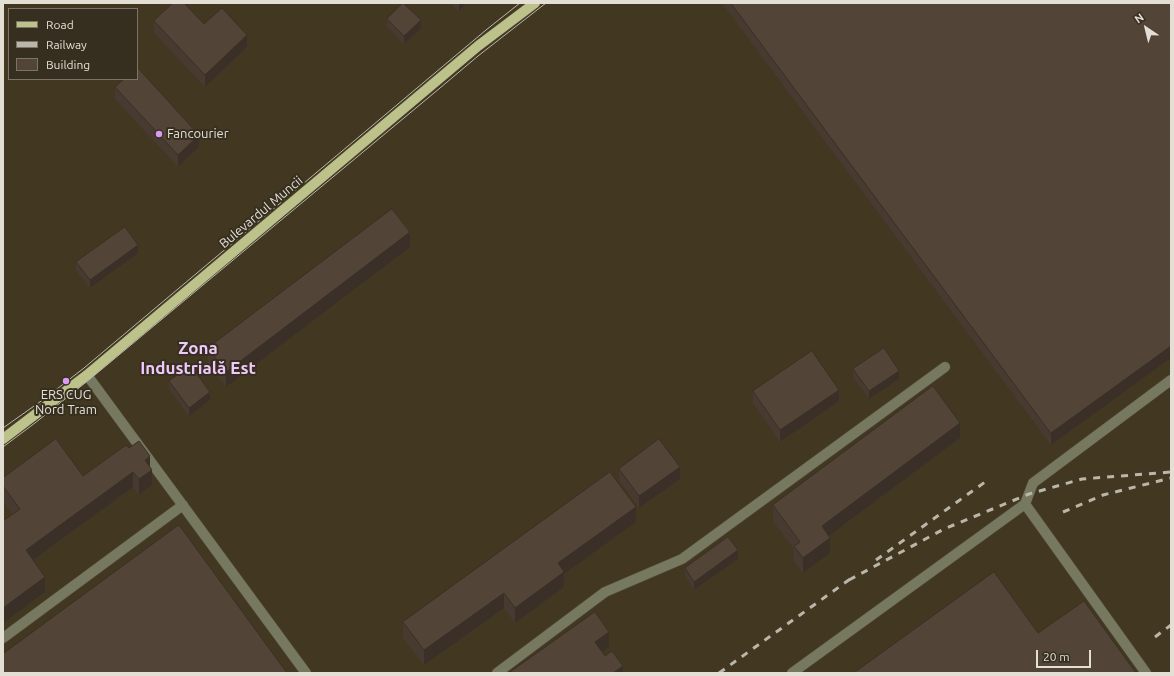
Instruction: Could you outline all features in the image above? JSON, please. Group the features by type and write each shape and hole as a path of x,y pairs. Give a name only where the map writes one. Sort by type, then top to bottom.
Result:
{"main road":[{"name":"Bulevardul Muncii","path":"3,439 87,375 478,46 535,3"}],"lane":[{"path":"497,673 605,592 682,559 945,367"},
{"path":"87,375 306,673"},
{"path":"792,673 1025,504 1034,483 1171,380"},
{"path":"1025,504 1146,673"},
{"path":"3,638 183,505"}],"shaded area":[{"path":"3,3 1171,3 1171,673 3,673"}],"building":[{"path":"173,3 184,3 204,24 222,8 247,35 205,75 154,21"},
{"path":"403,3 421,20 404,36 387,19"},
{"path":"731,3 1171,3 1171,346 1051,433"},
{"path":"138,68 199,135 178,155 115,87 123,80 138,80"},
{"path":"392,209 410,232 226,372 208,348"},
{"path":"125,227 138,245 90,280 76,262"},
{"path":"884,348 899,371 869,391 853,369"},
{"path":"812,351 839,390 780,430 753,391"},
{"path":"191,366 210,392 189,408 169,381"},
{"path":"933,386 960,423 822,526 830,538 803,558 794,546 800,542 773,505"},
{"path":"56,439 83,476 126,445 129,448 139,441 150,456 145,460 152,470 139,479 133,472 26,550 45,577 3,608 3,521 20,509 3,486 3,478"},
{"path":"659,439 680,467 639,496 619,469"},
{"path":"610,472 636,507 558,563 564,572 515,608 504,593 424,650 403,622"},
{"path":"179,525 287,673 3,673 3,654"},
{"path":"728,537 738,550 694,582 685,568"},
{"path":"994,572 1038,633 1084,601 1136,673 854,673"},
{"path":"595,612 609,632 595,642 605,656 612,651 623,666 613,673 509,673"}],"tram line":[{"path":"3,428 84,368 520,3"},
{"path":"3,447 90,379 478,56 546,3"}],"railway":[{"path":"849,580 944,529 1029,494 1082,479 1171,472"},
{"path":"1063,512 1103,495 1171,478"},
{"path":"876,560 985,482"},
{"path":"719,673 853,577"},
{"path":"1155,637 1171,625"}],"place":[{"name":"Fancourier","path":"159,134"},
{"name":"ERS CUG Nord Tram","path":"66,381"}],"district":[{"name":"Zona Industrială Est","path":"198,358"}]}
